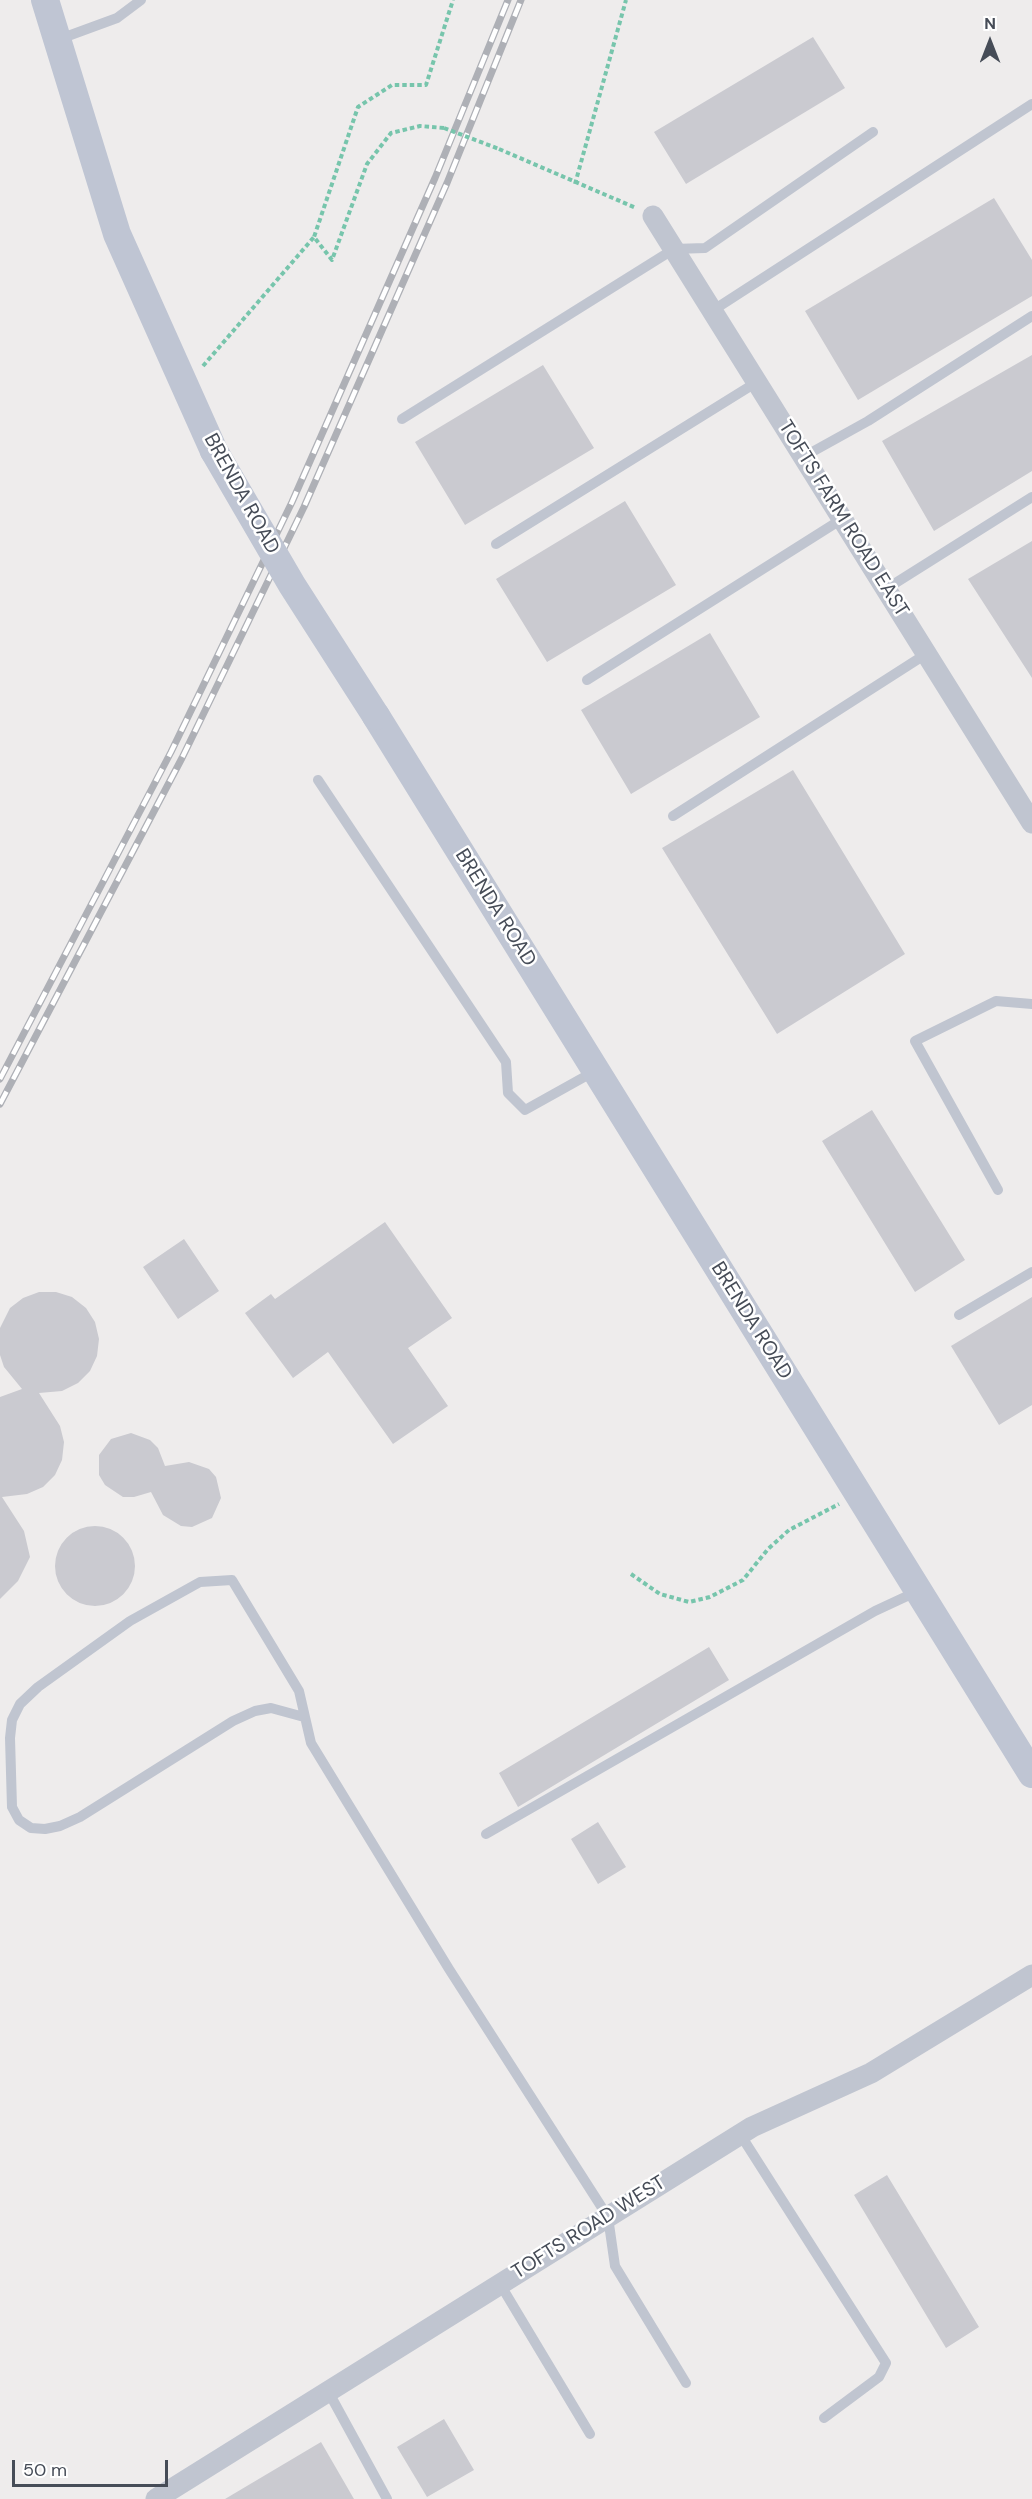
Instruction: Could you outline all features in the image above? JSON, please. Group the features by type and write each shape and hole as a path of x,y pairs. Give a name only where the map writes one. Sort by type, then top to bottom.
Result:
{"main road":[{"name":"BRENDA ROAD","path":"45,0 117,234 214,451 292,585 376,716 1032,1774"}],"street":[{"name":"TOFTS FARM ROAD EAST","path":"653,216 1032,823"},
{"name":"TOFTS ROAD WEST","path":"156,2499 740,2134 871,2073 1032,1975"}],"lane":[{"path":"57,40 117,18 141,0"},
{"path":"712,311 1032,104"},
{"path":"402,418 674,249 705,248 873,132"},
{"path":"803,457 868,421 1032,316"},
{"path":"496,544 757,382"},
{"path":"886,589 1032,497"},
{"path":"587,680 842,519"},
{"path":"673,816 926,654"},
{"path":"318,780 506,1062 508,1093 525,1110 596,1071"},
{"path":"998,1190 915,1041 996,1001 1032,1004"},
{"path":"959,1316 1032,1272"},
{"path":"304,1717 271,1708 255,1710 233,1721 80,1817 60,1826 45,1829 31,1828 19,1820 12,1807 10,1738 12,1720 20,1704 38,1687 130,1621 200,1582 232,1580 299,1691 311,1743 449,1969 608,2217 615,2266 686,2383"},
{"path":"486,1834 875,1611 918,1591"},
{"path":"740,2134 886,2363 879,2377 824,2418"},
{"path":"500,2284 590,2434"},
{"path":"328,2391 387,2499"}],"path":[{"path":"184,387 314,237 358,107 392,85 426,85 453,0"},
{"path":"574,184 626,0"},
{"path":"314,237 332,260 367,164 391,133 420,126 444,128 499,149 574,184 653,216"},
{"path":"632,1574 660,1594 689,1602 710,1597 743,1580 768,1550 789,1530 858,1494"}],"building":[{"path":"813,37 845,88 686,184 654,132"},
{"path":"994,198 1032,260 1032,296 858,400 805,311"},
{"path":"1032,355 1032,471 934,531 882,441"},
{"path":"543,365 594,448 465,525 415,442"},
{"path":"625,501 676,585 547,662 496,579"},
{"path":"1032,541 1032,678 968,579"},
{"path":"710,633 760,717 631,794 581,710"},
{"path":"793,770 905,954 777,1034 662,848"},
{"path":"872,1110 965,1260 915,1292 822,1141"},
{"path":"385,1222 452,1318 408,1348 448,1406 393,1444 328,1352 293,1378 245,1313 271,1294 275,1299"},
{"path":"184,1239 219,1291 178,1319 143,1267"},
{"path":"39,1292 56,1292 72,1297 86,1308 95,1322 99,1339 97,1356 90,1371 78,1383 62,1391 39,1393 60,1426 64,1442 62,1460 55,1475 43,1487 27,1494 2,1497 24,1531 30,1557 18,1581 0,1599 0,1397 22,1389 4,1367 0,1355 0,1328 10,1308 23,1298"},
{"path":"1032,1297 1032,1405 999,1425 951,1346"},
{"path":"131,1433 150,1440 158,1448 165,1466 189,1462 209,1469 216,1477 221,1498 212,1518 192,1527 181,1526 163,1515 151,1492 134,1497 123,1497 105,1485 99,1475 99,1455 111,1439"},
{"path":"95,1526 110,1529 123,1538 132,1551 135,1566 132,1581 123,1594 110,1603 95,1606 80,1603 67,1594 58,1581 55,1566 58,1551 67,1538 80,1529"},
{"path":"709,1647 729,1680 518,1807 499,1773"},
{"path":"598,1822 626,1867 598,1884 571,1839"},
{"path":"887,2175 979,2327 946,2348 854,2195"},
{"path":"444,2419 474,2470 427,2497 397,2447"},
{"path":"321,2442 354,2499 225,2499"}],"railway":[{"path":"0,1079 171,752 292,502 435,178 508,0"},
{"path":"0,1104 182,758 304,507 447,183 521,0"}]}
